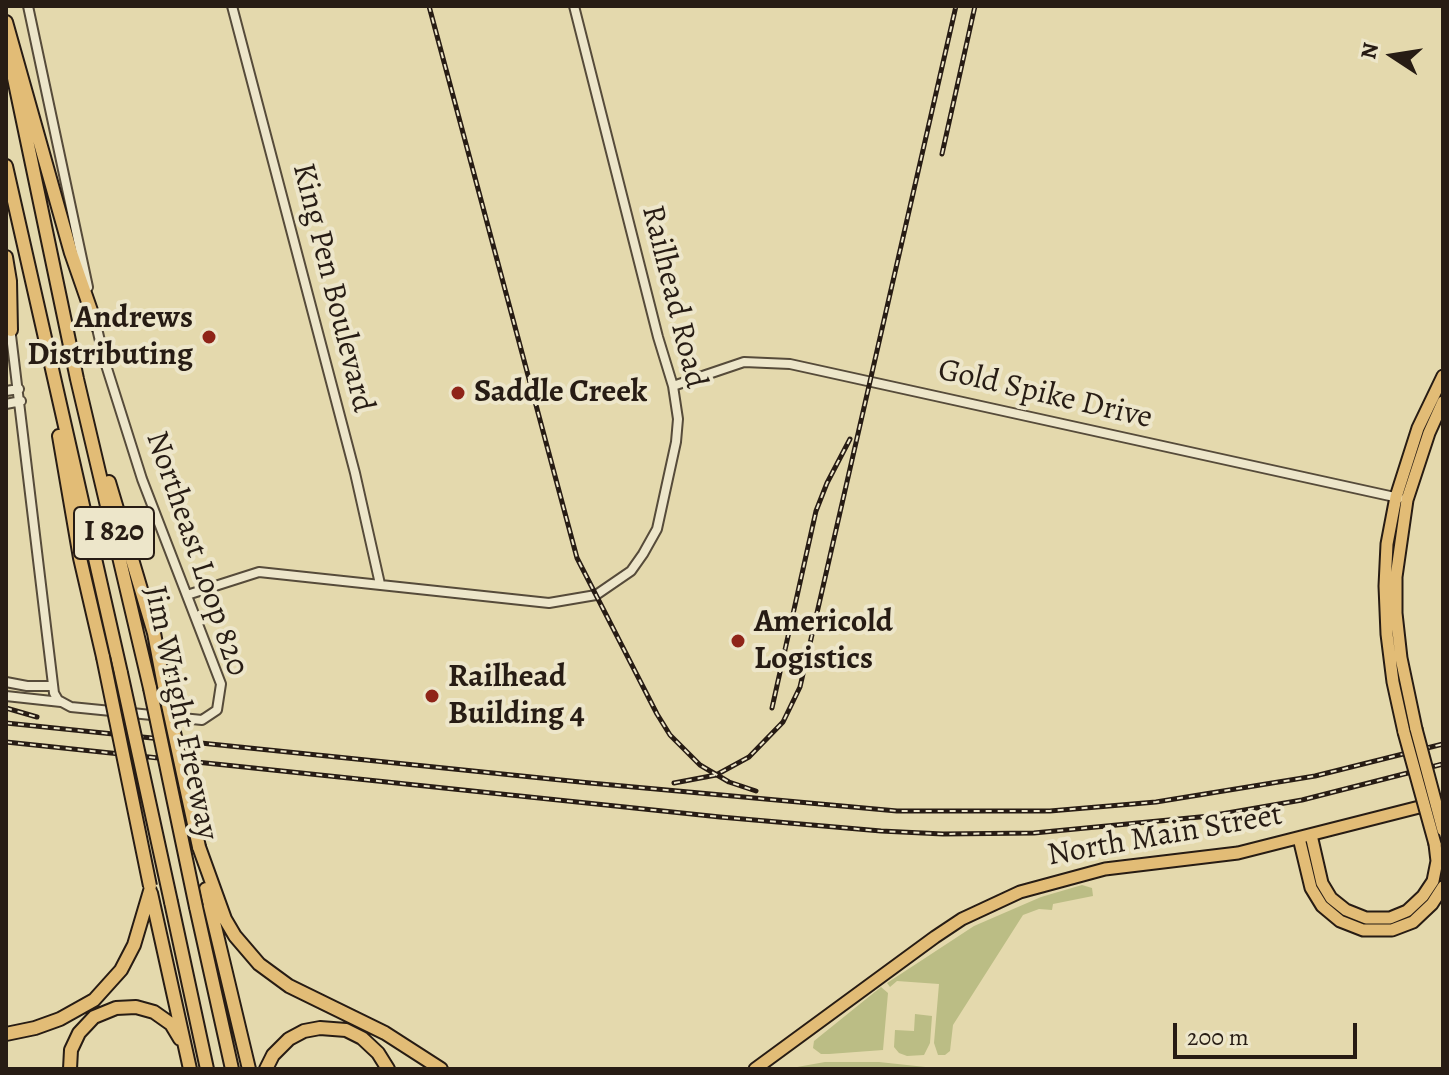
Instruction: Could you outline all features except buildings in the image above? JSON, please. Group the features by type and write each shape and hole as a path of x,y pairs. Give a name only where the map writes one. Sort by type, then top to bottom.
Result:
{"highway":[{"path":"6,22 71,253 96,325"},
{"name":"Jim Wright Freeway","path":"6,40 77,379 150,688 232,1069"},
{"name":"Jim Wright Freeway","path":"6,166 207,1069"},
{"path":"6,257 11,330"},
{"path":"77,379 154,633 199,847 219,919 249,1069"},
{"path":"57,397 57,425 66,488 189,1065"},
{"path":"6,1034 60,1019 94,1000 121,970 134,945 150,888"},
{"path":"219,919 271,975 385,1033 441,1069"},
{"path":"70,1069 74,1043 86,1024 104,1012 126,1007 154,1012 171,1024 189,1065"},
{"path":"266,1069 273,1055 289,1039 304,1031 320,1028 346,1030 362,1038 378,1053 388,1069"}],"main road":[{"path":"1443,376 1418,428 1387,544 1386,611 1393,682 1443,830"},
{"path":"1401,499 1443,402"},
{"path":"1305,837 1322,883 1331,898 1346,910 1366,918 1390,918 1407,911 1423,896 1433,881 1437,861 1410,730"},
{"name":"North Main Street","path":"755,1069 935,937 962,919 1020,892 1105,869 1238,853 1443,801"},
{"path":"1305,837 1311,888 1322,906 1340,921 1363,930 1392,930 1413,922 1432,904 1443,887"}],"street":[{"name":"Northeast Loop 820","path":"28,6 105,362 142,479 221,684 220,703 208,718 193,721 96,711 71,707 62,702"},
{"name":"King Pen Boulevard","path":"232,6 358,485 380,584"},
{"name":"Railhead Road","path":"187,595 259,572 549,603 596,595 631,571 657,529 678,419 673,386 574,6"},
{"path":"6,307 21,401 53,686 62,702"},
{"name":"Gold Spike Drive","path":"673,386 744,362 790,364 1401,499"},
{"path":"6,391 19,389"},
{"path":"6,404 21,401"},
{"path":"6,682 53,686"},
{"path":"6,696 62,702"}],"green space":[{"path":"1082,885 1092,888 1093,896 1053,904 1052,910 1039,909 1023,915 953,1025 950,1051 938,1055 934,1043 939,984 897,981 890,987 887,983 974,926 1041,897"},
{"path":"881,987 888,993 883,1050 821,1054 813,1048 814,1041"},
{"path":"915,1014 932,1016 930,1043 924,1055 907,1056 894,1047 895,1030 914,1031"},
{"path":"825,1062 879,1062 944,1069 786,1069"}],"railway":[{"path":"429,6 577,558 670,735 700,765 729,782 756,791"},
{"path":"674,783 716,775 749,757 783,722 800,687 956,6"},
{"path":"942,154 975,6"},
{"path":"772,708 816,511 850,439"},
{"path":"6,708 37,717"},
{"path":"6,723 897,811 1050,811 1156,802 1315,776 1443,744"},
{"path":"6,742 720,817 943,834 1034,833 1210,816 1302,800 1443,764"}],"place":[{"name":"Andrews Distributing","path":"209,337"},
{"name":"Saddle Creek","path":"458,393"},
{"name":"Americold Logistics","path":"738,641"},
{"name":"Railhead Building 4","path":"432,696"}]}
